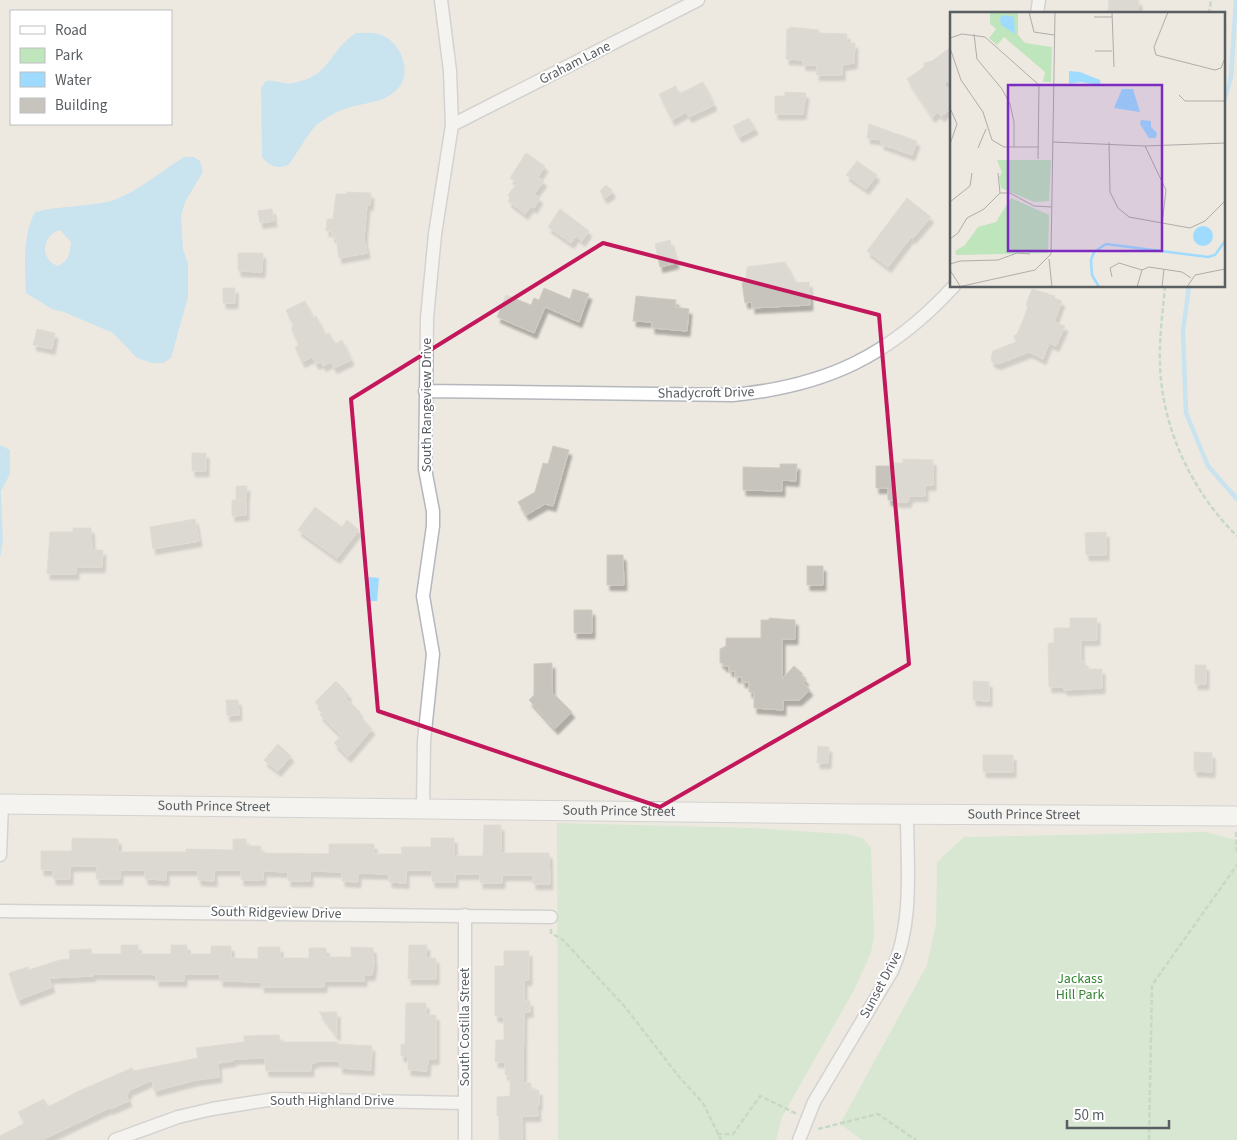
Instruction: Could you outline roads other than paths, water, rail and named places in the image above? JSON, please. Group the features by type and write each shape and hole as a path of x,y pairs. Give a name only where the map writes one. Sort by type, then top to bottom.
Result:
{"street":[{"name":"South Rangeview Drive","path":"424,808 424,741 433,654 422,596 433,526 433,511 426,469 427,318 431,260 452,125 450,71 441,0"},
{"name":"Graham Lane","path":"452,125 698,0"},
{"name":"Shadycroft Drive","path":"426,390 733,395 770,391 800,385 830,375 864,360 912,328 952,288"},
{"name":"South Prince Street","path":"1,804 907,814 1236,824"},
{"path":"0,855 1,804"},
{"name":"Sunset Drive","path":"799,1140 806,1119 892,971 901,951 907,902 907,814"},
{"name":"South Ridgeview Drive","path":"0,910 551,917"},
{"name":"South Costilla Street","path":"465,915 465,1140"},
{"name":"South Highland Drive","path":"115,1140 178,1117 212,1109 274,1099 464,1103"}],"water":[{"path":"356,33 379,34 386,37 398,48 405,71 400,86 395,92 381,99 349,107 327,117 305,139 288,165 277,167 267,162 262,157 261,88 266,81 293,83 306,80 315,75 323,69 340,47"},
{"path":"184,157 194,157 200,161 203,172 185,202 181,216 183,249 188,263 188,297 171,358 163,363 152,363 137,358 113,333 64,312 52,309 26,293 26,241 35,212 98,204 117,199 137,189","holes":["60,230 71,242 68,256 62,264 58,266 48,259 45,248 46,242 54,233"]},
{"path":"0,445 10,450 10,474 1,491 3,541 0,558"},
{"path":"367,577 379,578 377,601 366,601"}],"waterway":[{"path":"1224,101 1231,77 1236,0"},
{"path":"1189,288 1183,331 1186,413 1208,466 1237,499"}],"park label":[{"name":"Jackass Hill Park","path":"1080,988"}]}
